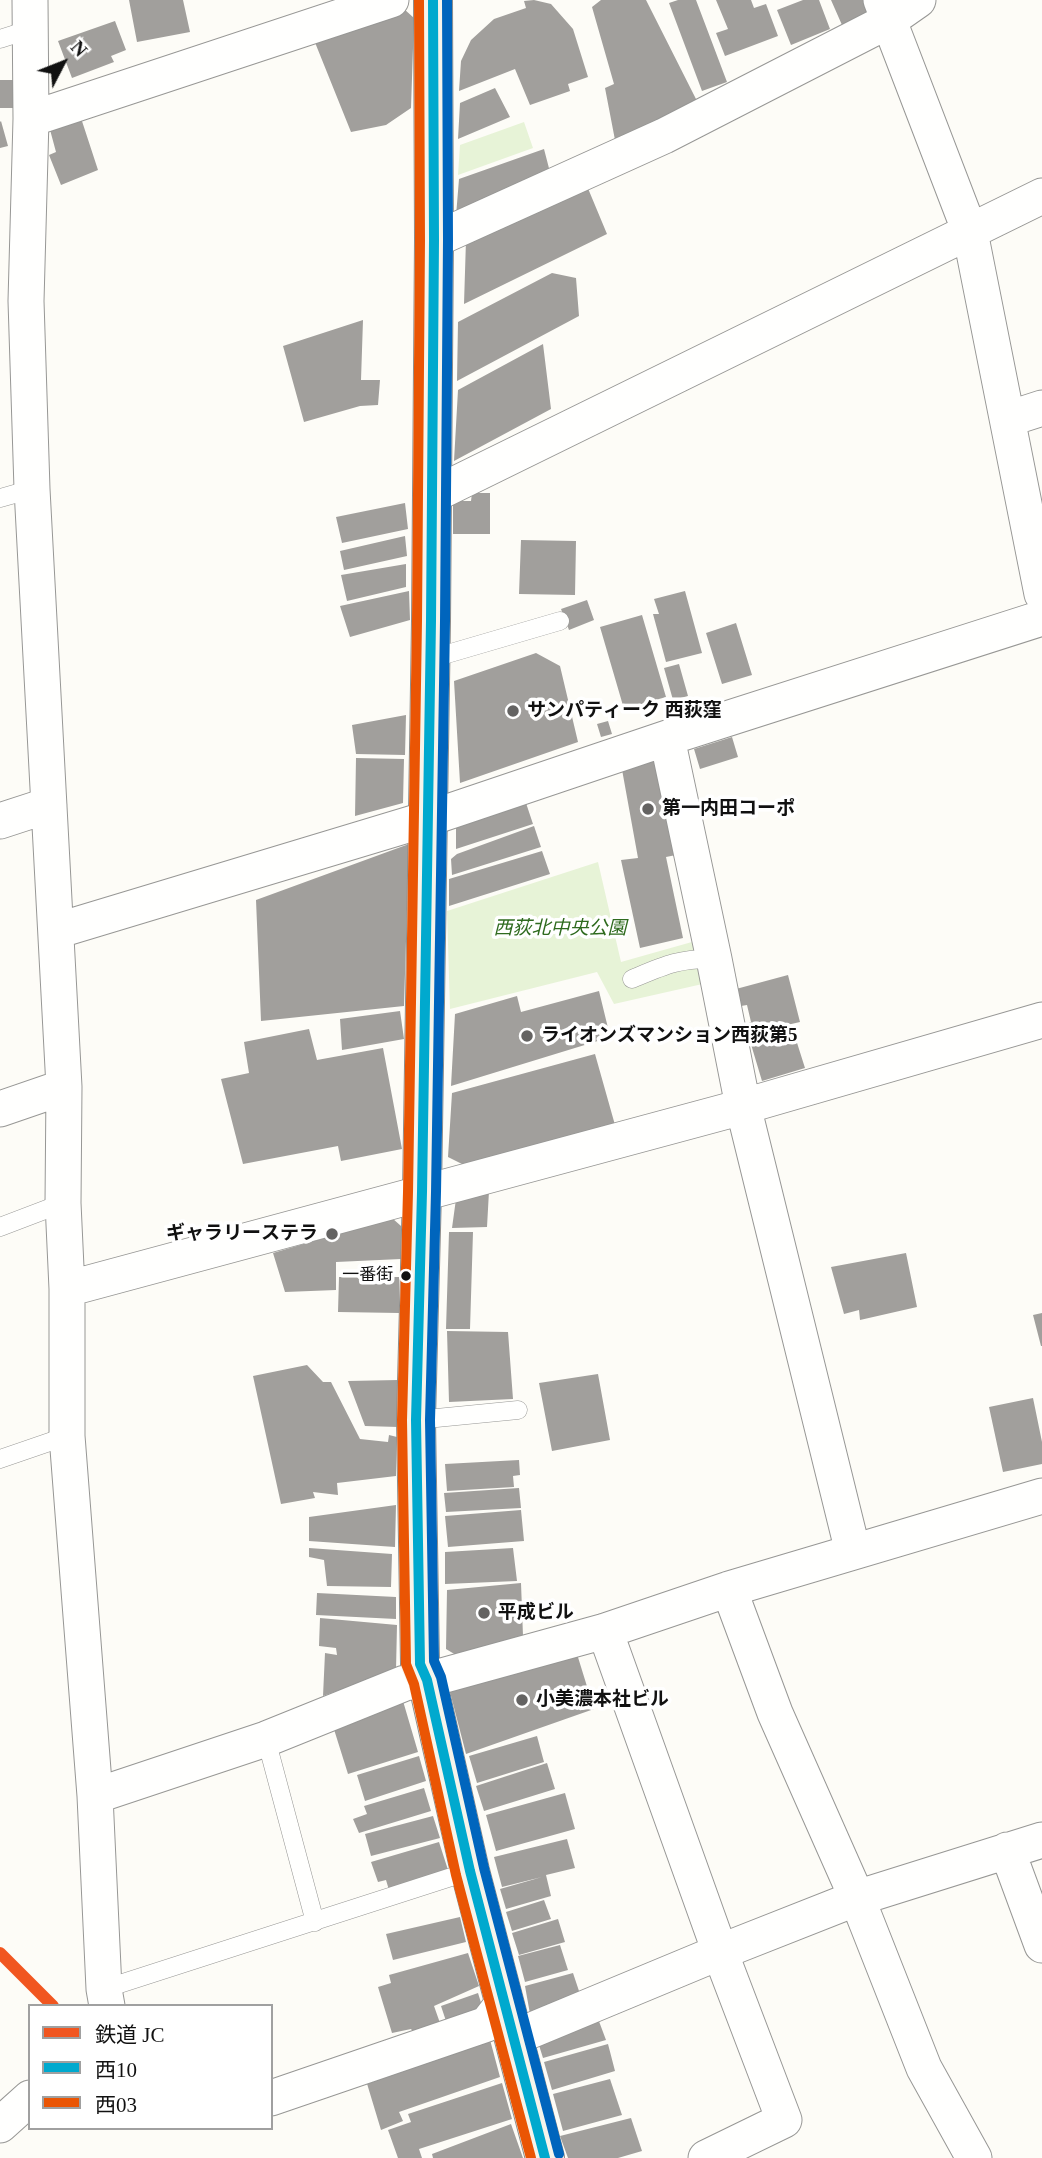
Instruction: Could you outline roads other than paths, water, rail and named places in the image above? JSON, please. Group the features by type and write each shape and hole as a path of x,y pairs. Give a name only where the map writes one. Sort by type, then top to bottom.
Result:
{"street":[{"path":"31,119 341,8 391,0"},
{"path":"433,0 432,496 416,1420 420,1664 427,1680 470,1871 545,2158"},
{"path":"434,240 664,136 884,11 918,0"},
{"path":"884,11 970,232 1042,594"},
{"path":"20,23 31,119 13,306 16,493 48,805 56,931 64,1087 67,1436 95,1796 105,1997"},
{"path":"432,496 1042,196"},
{"path":"1009,419 1042,408"},
{"path":"56,931 427,819 667,738 1042,618"},
{"path":"667,738 715,959 743,1107 853,1552"},
{"path":"0,821 48,805"},
{"path":"67,1289 743,1107 1042,1020"},
{"path":"0,1109 64,1087"},
{"path":"95,1796 266,1738 405,1683 427,1680 605,1631 729,1589 1042,1496"},
{"path":"729,1589 775,1713 857,1898 924,2068 974,2158"},
{"path":"605,1631 720,1952 784,2120 706,2158"},
{"path":"273,2097 487,2024 508,2020 720,1952 857,1898 1042,1840"},
{"path":"1007,1850 1042,1945"},
{"path":"0,2125 28,2100"}],"lane":[{"path":"430,659 560,621"},
{"path":"632,979 676,961 693,958 715,959"},
{"path":"0,1227 63,1203"},
{"path":"416,1420 518,1410"},
{"path":"0,1459 67,1436"},
{"path":"266,1738 315,1922"},
{"path":"105,1997 315,1922 470,1871"}],"rail line":[{"name":"JC","path":"0,1953 51,2004"}],"place":[{"name":"サンパティーク 西荻窪","path":"513,711"},
{"name":"第一内田コーポ","path":"648,809"},
{"name":"ライオンズマンション西荻第5","path":"527,1036"},
{"name":"ギャラリーステラ","path":"332,1234"},
{"name":"一番街","path":"406,1276"},
{"name":"平成ビル","path":"484,1613"},
{"name":"小美濃本社ビル","path":"522,1700"}],"park label":[{"name":"西荻北中央公園","path":"560,929"}]}
